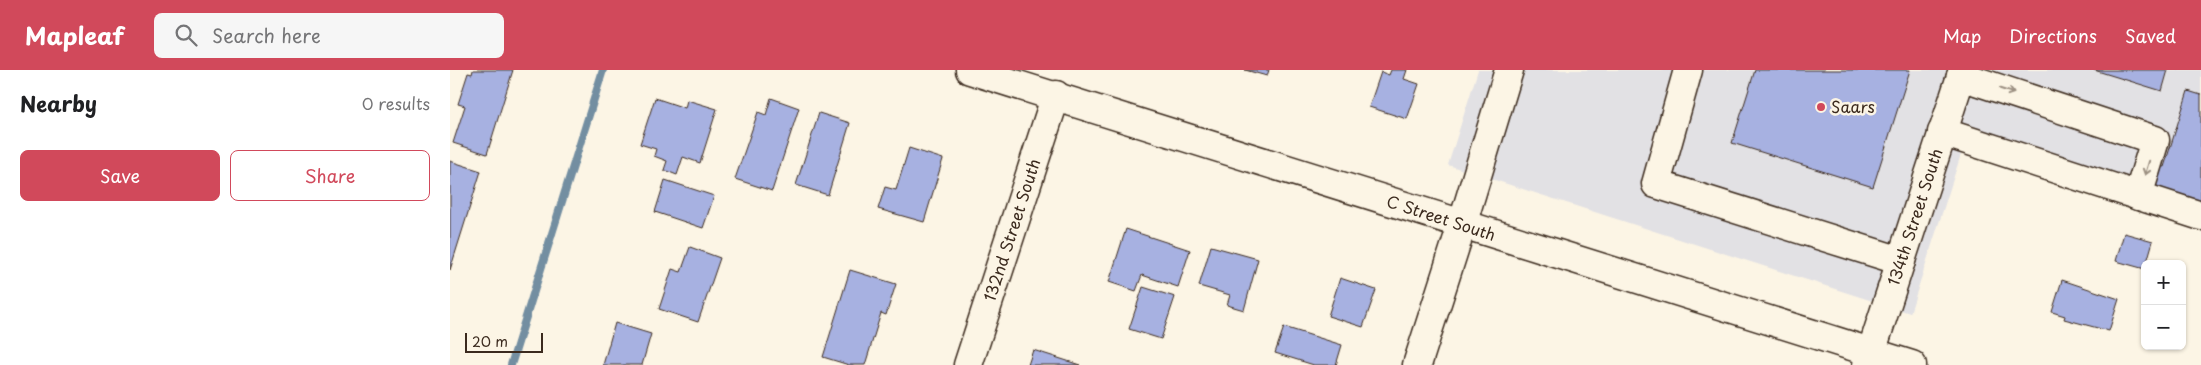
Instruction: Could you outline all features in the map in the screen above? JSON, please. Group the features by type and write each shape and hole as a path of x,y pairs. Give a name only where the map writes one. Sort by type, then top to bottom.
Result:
{"street":[{"name":"C Street South","path":"970,70 1056,95 1462,225 1869,359 1912,365"},
{"path":"1417,365 1509,70"},
{"path":"1688,70 1656,184 1900,261"},
{"path":"1962,73 2155,140 2138,196"},
{"name":"134th Street South","path":"1869,359 1962,73"},
{"name":"132nd Street South","path":"968,365 1056,95"},
{"path":"1942,132 2201,216"}],"shaded area":[{"path":"1478,70 2201,70 2201,220 1964,145 1910,313 1448,165"}],"building":[{"path":"473,70 513,70 487,154 453,143 465,106 458,104 468,73 472,74"},
{"path":"1245,70 1269,70 1267,76"},
{"path":"1391,70 1407,70 1404,79 1419,84 1407,119 1369,107 1381,72 1389,75"},
{"name":"Saars","path":"1755,70 1910,70 1873,187 1732,143"},
{"path":"2094,70 2168,70 2162,91"},
{"path":"2188,91 2201,95 2201,203 2149,187 2156,165 2164,167"},
{"path":"655,98 685,108 687,100 717,109 700,163 683,157 677,175 664,170 667,161 654,156 656,149 640,144"},
{"path":"771,98 799,108 772,191 735,179 758,112 766,115"},
{"path":"819,113 850,123 828,195 796,185"},
{"path":"909,148 943,159 924,222 878,209 885,187 896,190"},
{"path":"450,161 481,171 450,270"},
{"path":"665,180 714,196 703,228 655,212"},
{"path":"1126,229 1190,250 1178,287 1142,275 1136,291 1109,282"},
{"path":"2124,233 2153,241 2148,260 2141,260 2141,268 2116,261"},
{"path":"1211,246 1258,259 1244,310 1227,305 1230,295 1199,286"},
{"path":"690,247 720,258 698,322 659,309 672,269 681,272"},
{"path":"850,270 896,284 886,315 881,313 865,365 849,365 823,357"},
{"path":"1340,278 1376,290 1363,327 1328,316"},
{"path":"2062,280 2119,299 2109,331 2064,319 2065,316 2052,312"},
{"path":"1143,287 1175,297 1161,339 1129,329"},
{"path":"615,323 651,334 642,365 603,365"},
{"path":"1284,327 1342,345 1336,365 1314,365 1275,353"},
{"path":"1033,350 1080,365 1028,365"}],"waterway":[{"path":"511,365 603,70"}],"place":[{"name":"Saars","path":"1821,107"}]}
